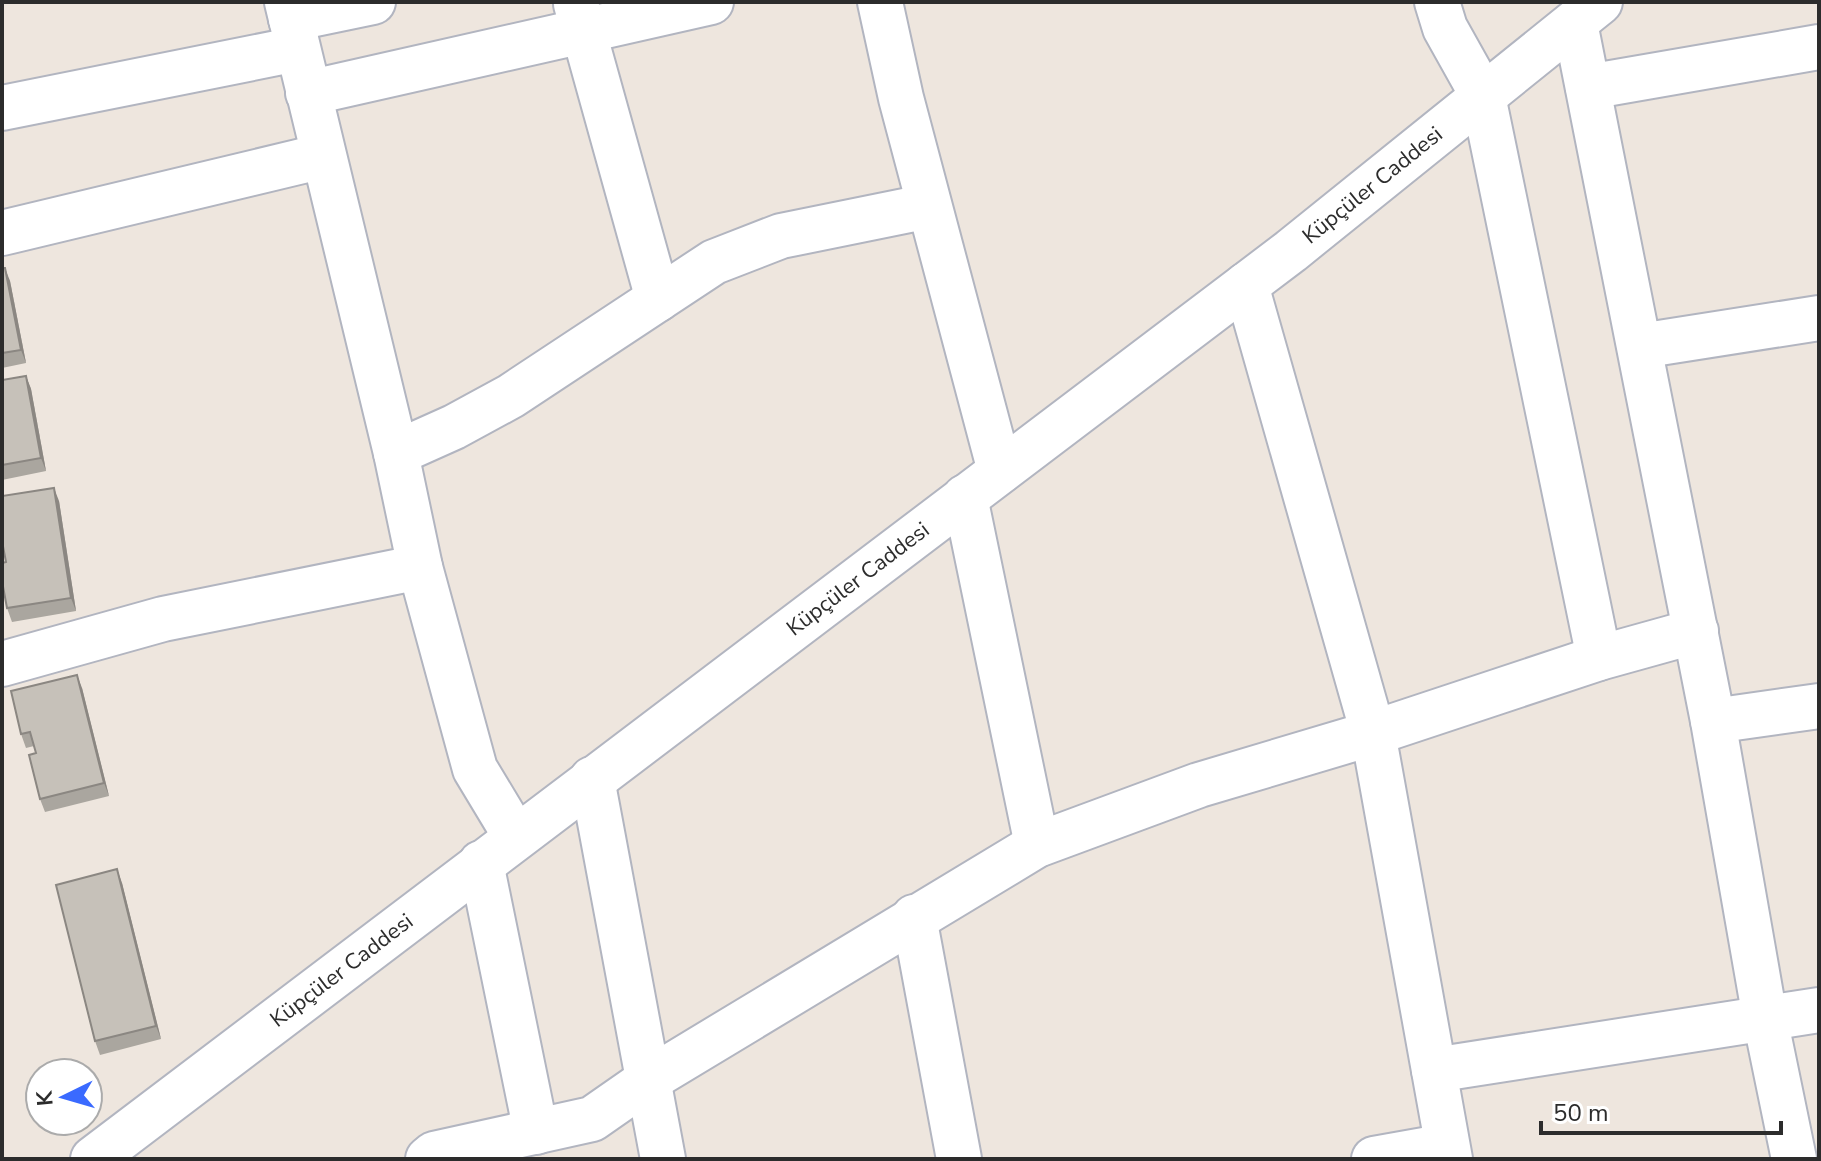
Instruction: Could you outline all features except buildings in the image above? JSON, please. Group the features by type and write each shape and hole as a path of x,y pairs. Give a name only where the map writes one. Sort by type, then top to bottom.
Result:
{"street":[{"path":"2,108 373,2"},
{"path":"308,93 580,16 711,2"},
{"path":"880,2 901,98 1000,471"},
{"path":"1437,2 1445,28 1483,96 1599,658"},
{"path":"1587,12 1588,87 1696,631 1765,1018 1794,1159"},
{"name":"Küpçüler Caddesi","path":"94,1156 1246,285 1587,12"},
{"path":"580,16 658,299"},
{"path":"292,23 396,453 420,567 475,769 516,837"},
{"path":"1588,87 1819,47"},
{"path":"2,233 323,156"},
{"path":"396,453 454,427 511,396 714,262 781,236 929,206"},
{"path":"1246,285 1373,733 1448,1152 1374,1159"},
{"path":"1640,346 1819,318"},
{"path":"965,497 1037,845"},
{"path":"2,664 163,619 420,567"},
{"path":"428,1159 434,1154 592,1119 648,1080 1037,845 1199,785 1373,733 1599,658 1696,631"},
{"path":"1713,721 1819,706"},
{"path":"592,779 663,1159"},
{"path":"481,863 536,1132"},
{"path":"914,917 959,1159"},
{"path":"1434,1070 1819,1010"}]}
